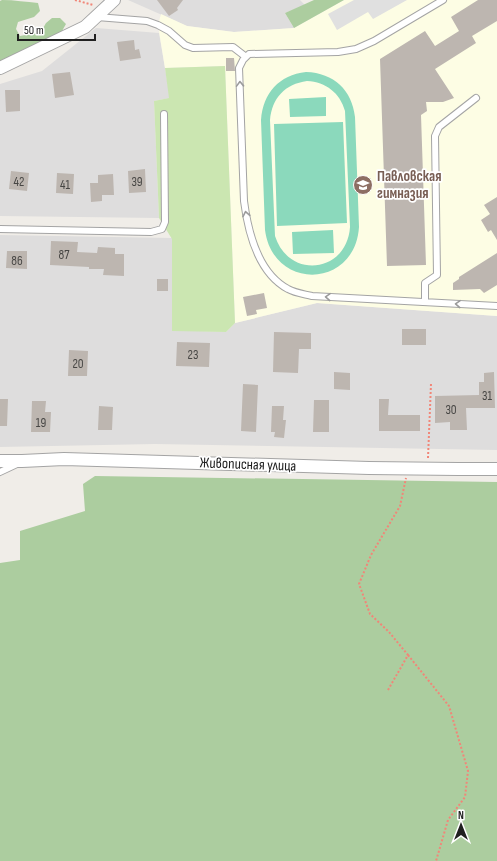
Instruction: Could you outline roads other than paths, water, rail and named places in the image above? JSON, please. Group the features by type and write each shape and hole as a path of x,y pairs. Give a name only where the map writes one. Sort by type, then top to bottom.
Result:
{"street":[{"path":"0,68 85,27 114,1"},
{"name":"Живописная улица","path":"0,461 22,462 64,459 428,469 497,469"}],"lane":[{"path":"444,0 374,41 356,49 338,52 249,54 243,60 239,68 244,201 246,217 254,244 268,272 288,290 312,296 497,306"},
{"path":"100,14 158,24 185,44 193,48 233,47 246,57"},
{"path":"425,302 425,283 437,274 435,136 439,127 476,98"},
{"path":"0,229 151,232 162,229 166,222 164,114"},
{"path":"0,472 22,462"}],"place":[{"name":"Павловская гимназия","path":"363,185"}]}
